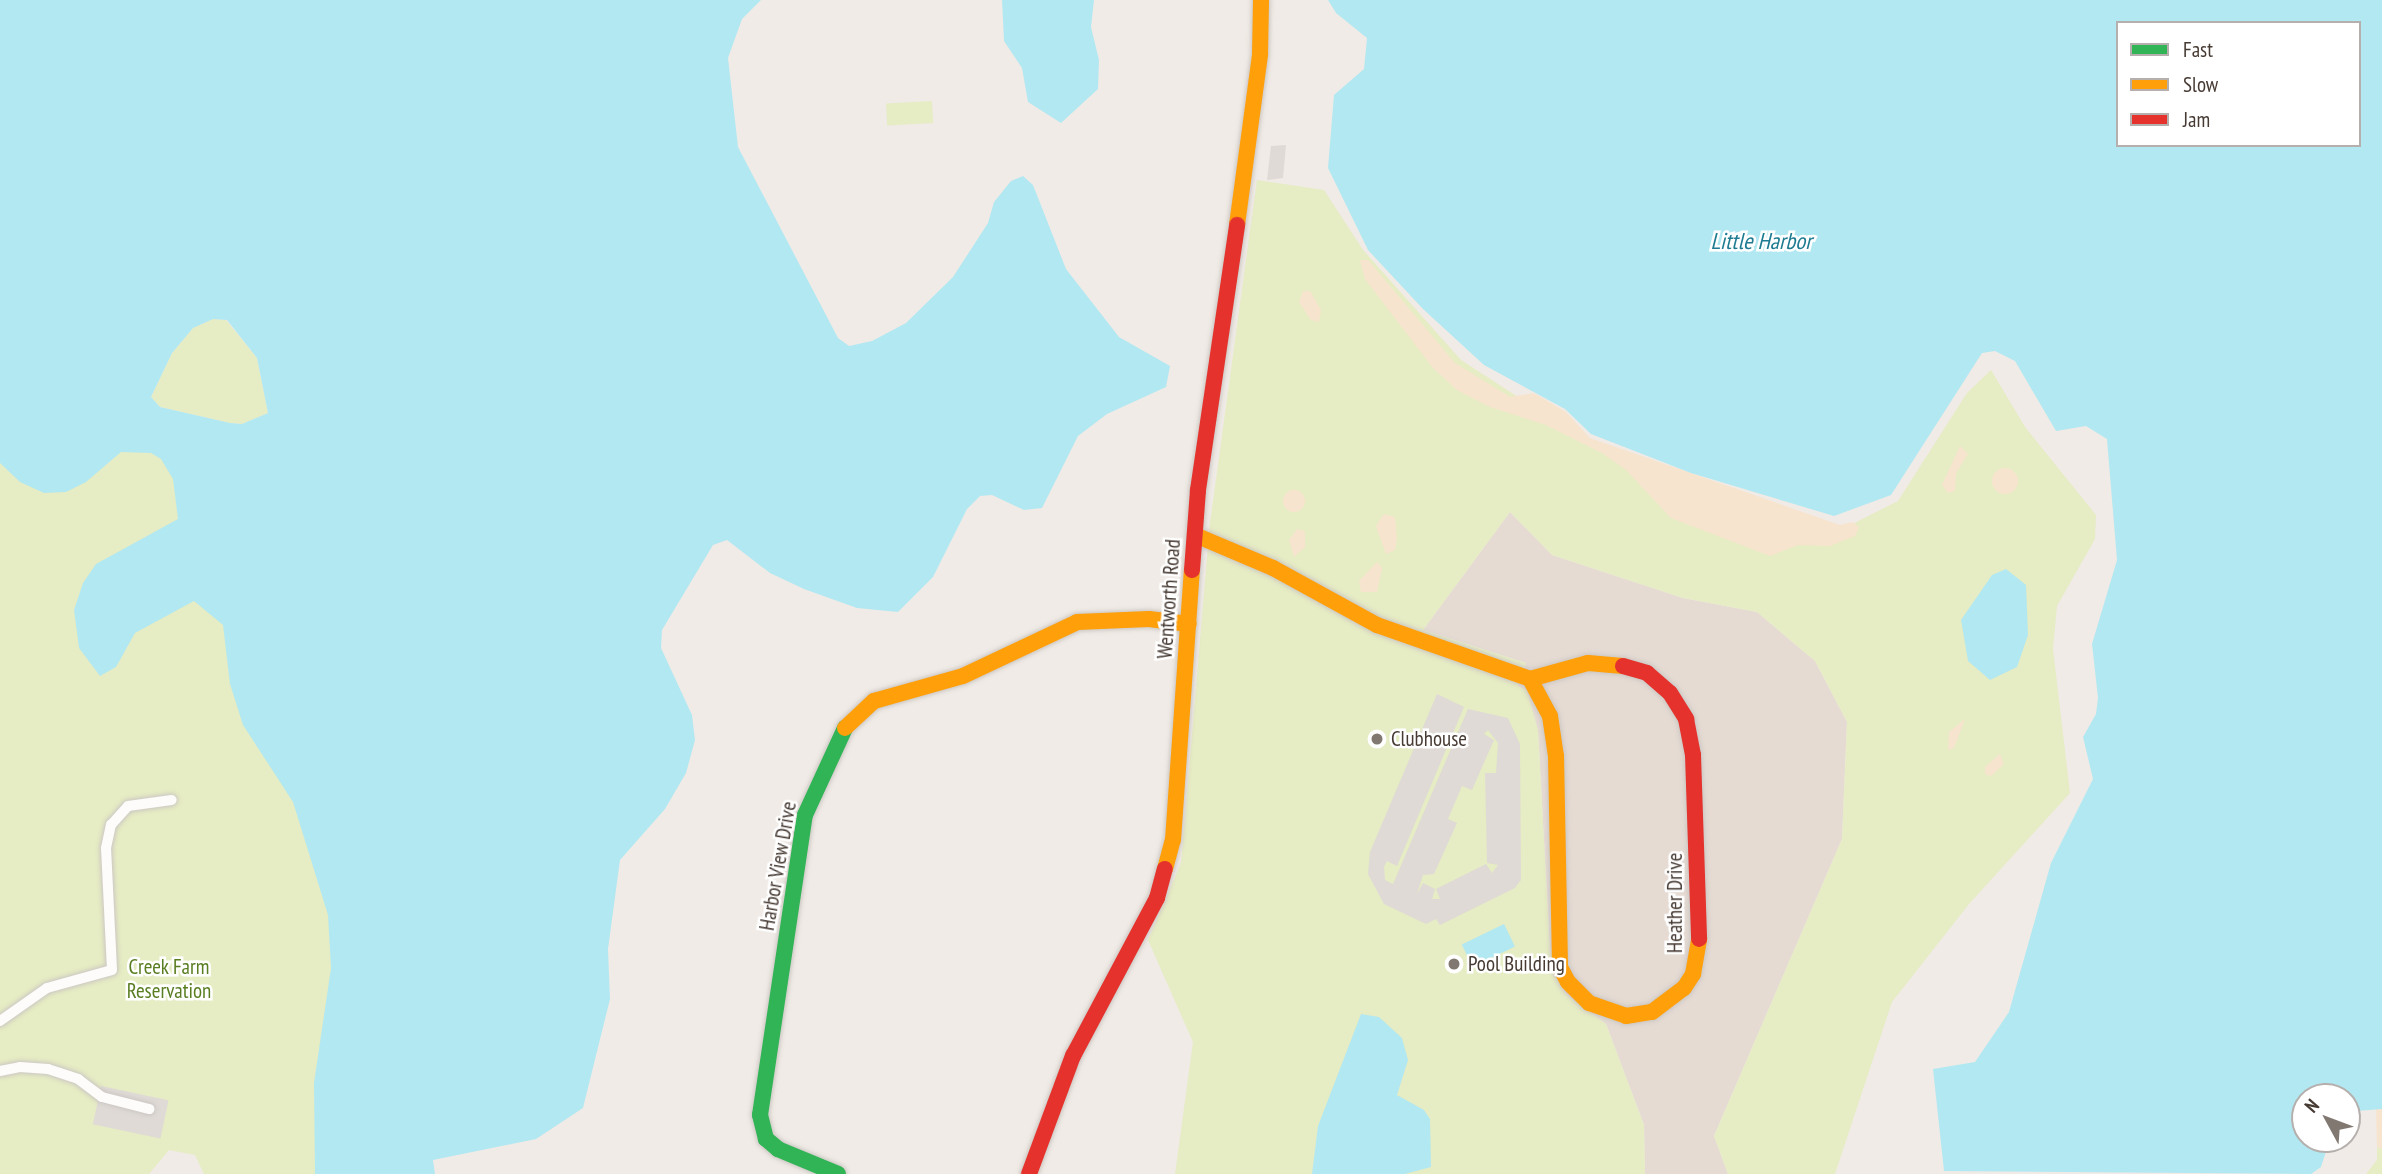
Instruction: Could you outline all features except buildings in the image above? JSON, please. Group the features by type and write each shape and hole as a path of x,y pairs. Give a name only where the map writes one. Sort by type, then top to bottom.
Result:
{"street":[{"name":"Wentworth Road","path":"1029,1174 1073,1056 1148,916 1167,869 1177,811 1195,535 1260,54 1261,0"},
{"path":"1195,535 1273,568 1377,625 1530,679"},
{"name":"Harbor View Drive","path":"838,1174 778,1149 765,1139 760,1115 805,815 839,733 874,701 963,676 1077,622 1118,618 1189,624"},
{"name":"Heather Drive","path":"1588,663 1633,667 1658,681 1686,719 1697,819 1697,959 1684,988 1652,1012 1626,1016 1589,1003 1568,982 1560,967 1556,756 1550,716 1530,679 1588,663"},
{"path":"0,1021 47,988 112,970 106,848 111,825 128,806 172,800"},
{"path":"0,1071 48,1069 78,1079 102,1097 149,1109"}],"shaded area":[{"path":"1286,145 1283,178 1267,180 1271,146"},
{"path":"1510,512 1552,555 1683,598 1757,612 1815,661 1847,722 1842,839 1714,1136 1728,1174 1645,1174 1644,1125 1606,1024 1565,994 1550,950 1538,730 1518,687 1526,663 1423,630"},
{"path":"1437,694 1464,707 1397,866 1387,861 1384,867 1385,880 1393,884 1468,709 1508,718 1520,744 1521,880 1515,888 1440,925 1436,919 1426,924 1384,904 1368,874 1370,852","holes":["1488,730 1498,743 1496,773 1485,773 1487,863 1498,865 1492,873 1486,864 1436,889 1440,899 1432,899 1435,889 1423,883 1417,894 1423,875 1434,874 1457,823 1448,819 1462,786 1472,790 1494,740 1484,734"]},
{"path":"101,1086 168,1100 160,1138 93,1124"}],"green space":[{"path":"932,101 933,123 887,125 886,103"},
{"path":"1257,180 1324,190 1363,250 1461,360 1606,454 1835,533 1898,501 1967,393 1991,370 2025,427 2096,515 2095,539 2057,606 2053,649 2070,793 1969,904 1892,1002 1835,1174 1728,1174 1714,1136 1842,839 1847,722 1815,661 1757,612 1683,598 1552,555 1510,512 1423,630 1526,663 1518,686 1527,690 1538,730 1550,950 1565,994 1606,1024 1644,1125 1645,1174 1175,1174 1193,1042 1148,940 1181,863 1210,523"},
{"path":"213,319 226,320 257,358 268,413 242,424 160,407 151,397 172,353 193,328"},
{"name":"Creek Farm Reservation","path":"0,422 156,426 218,602 338,891 321,1174 204,1174 195,1155 169,1150 149,1174 0,1174"},
{"path":"2377,1147 2382,1149 2382,1174 2366,1174 2377,1160"}],"sand":[{"path":"1360,260 1368,260 1455,363 1510,397 1534,393 1566,412 1590,438 1840,525 1853,522 1859,527 1855,536 1830,546 1798,545 1770,556 1671,518 1626,470 1602,453 1546,425 1490,407 1457,390 1433,368 1365,279"},
{"path":"1303,291 1310,291 1321,310 1319,322 1311,320 1299,302"},
{"path":"1960,446 1968,454 1956,473 1955,491 1948,493 1942,485"},
{"path":"2005,468 2014,472 2018,481 2014,490 2005,494 1996,490 1992,481 1996,472"},
{"path":"1294,490 1302,493 1305,501 1302,509 1294,512 1286,509 1283,501 1286,493"},
{"path":"1384,514 1395,517 1397,539 1395,550 1386,554 1376,526"},
{"path":"1297,529 1305,531 1305,547 1294,557 1289,540"},
{"path":"1377,562 1382,568 1377,592 1361,592 1359,581"},
{"path":"1965,719 1954,748 1948,750 1949,732"},
{"path":"2000,754 2004,764 1991,776 1985,774 1985,767"},
{"path":"2376,1107 2382,1109 2382,1149 2377,1147"}],"water":[{"path":"0,0 761,0 742,19 728,58 738,147 838,338 849,346 872,341 906,323 953,277 988,223 994,202 1011,181 1023,176 1033,185 1066,269 1119,337 1170,366 1166,387 1107,414 1078,436 1042,508 1024,510 992,495 980,496 967,509 933,577 898,612 857,608 804,589 770,573 727,540 713,545 662,630 661,648 692,715 695,740 686,773 665,809 620,860 608,949 610,999 583,1108 536,1139 433,1160 435,1174 315,1174 314,1083 331,968 328,915 293,802 243,725 230,684 223,625 194,601 135,633 116,667 100,676 79,648 74,610 83,583 96,564 178,519 173,479 161,459 151,453 121,452 86,482 66,492 44,493 20,482 0,463","holes":["213,319 227,320 257,358 268,413 242,424 160,407 151,397 172,353 193,328"]},
{"path":"1002,0 1094,0 1091,27 1099,60 1098,89 1061,123 1028,102 1022,68 1004,41"},
{"name":"Little Harbor","path":"1328,0 2382,0 2382,1109 2361,1111 2361,1083 2291,1083 2291,1153 2326,1153 2321,1167 2311,1174 1944,1171 1933,1069 1975,1062 2009,1012 2051,863 2093,779 2083,737 2096,714 2098,698 2092,644 2117,560 2107,439 2086,426 2056,431 2015,361 1995,351 1982,353 1891,495 1834,516 1691,473 1591,434 1565,409 1484,365 1423,309 1368,250 1328,168 1334,95 1364,69 1367,38 1336,13"},
{"path":"2006,569 2026,585 2028,635 2017,667 1990,680 1968,661 1961,620 1992,575"},
{"path":"1504,924 1515,946 1473,967 1462,945"},
{"path":"1361,1014 1379,1017 1402,1038 1408,1060 1397,1095 1424,1110 1430,1119 1431,1167 1405,1174 1312,1174 1318,1126"}],"traffic: fast":[{"path":"838,1174 778,1149 766,1139 760,1115 805,815 845,728"}],"traffic: slow":[{"path":"1237,225 1260,54 1261,0"},
{"path":"1195,535 1273,568 1377,625 1530,679 1588,663 1623,666"},
{"path":"1165,869 1173,840 1192,570"},
{"path":"845,728 874,701 963,676 1077,622 1149,619 1189,624"},
{"path":"1530,679 1550,716 1556,756 1560,967 1568,982 1589,1003 1626,1016 1652,1012 1684,988 1693,974 1699,939"}],"traffic: jam":[{"path":"1192,570 1198,490 1237,225"},
{"path":"1623,666 1647,673 1670,693 1686,719 1693,755 1699,939"},
{"path":"1029,1174 1073,1056 1157,898 1165,869"}],"place":[{"name":"Clubhouse","path":"1377,739"},
{"name":"Pool Building","path":"1454,964"}]}
